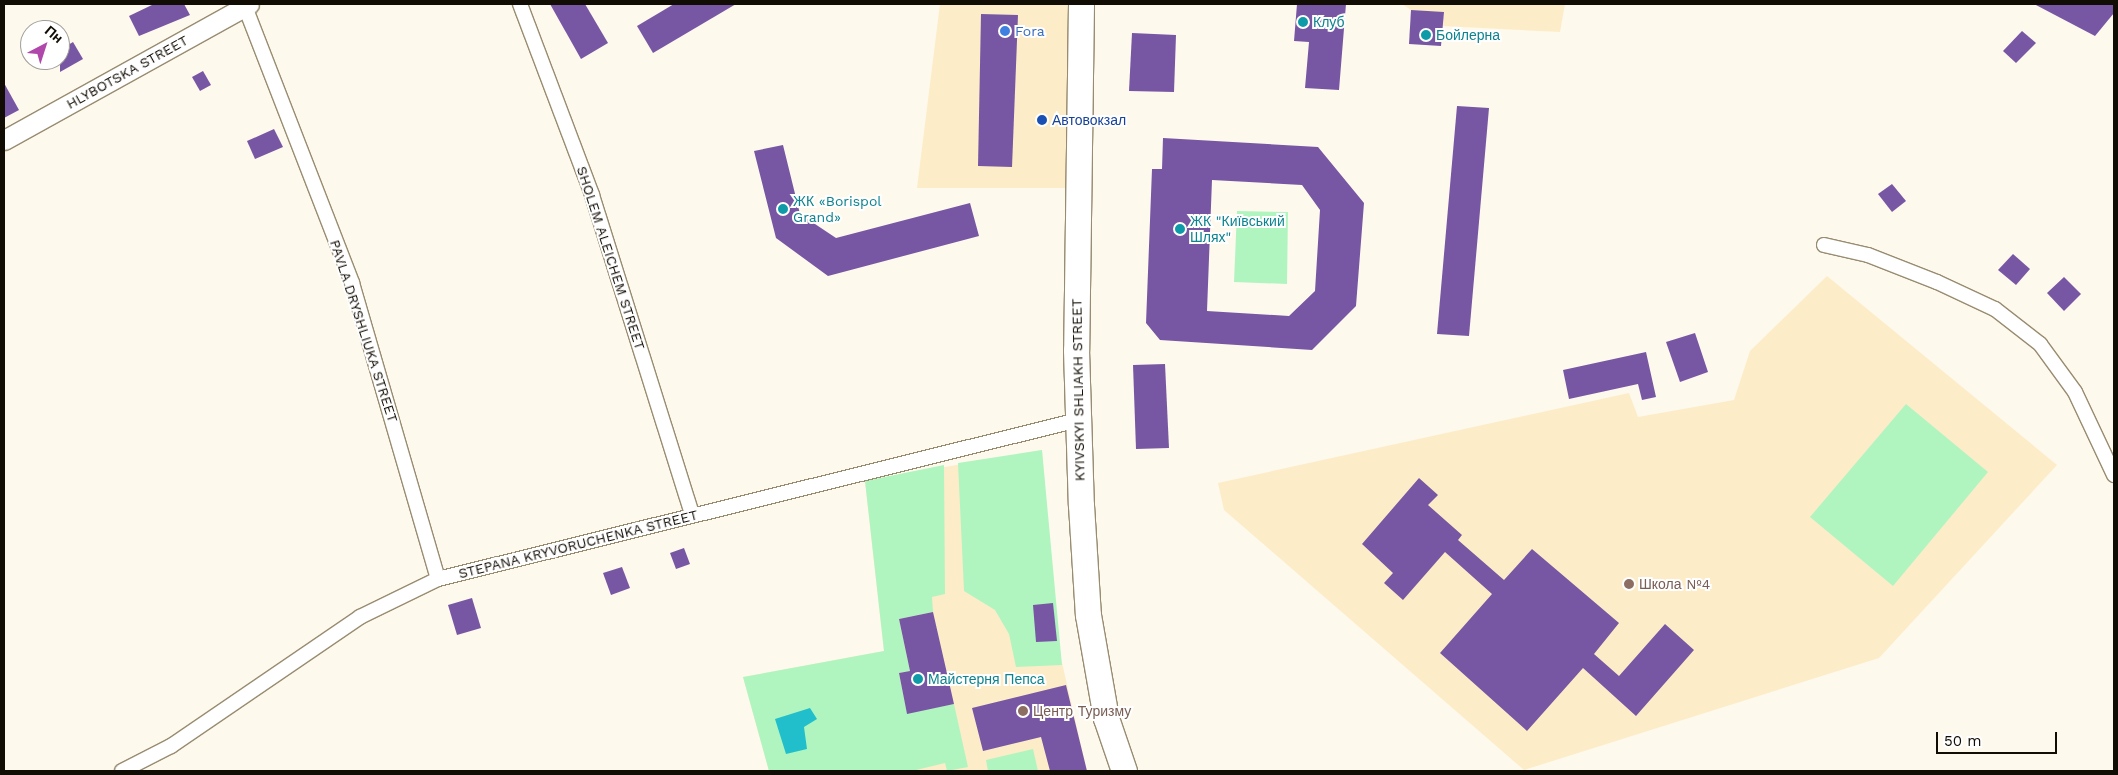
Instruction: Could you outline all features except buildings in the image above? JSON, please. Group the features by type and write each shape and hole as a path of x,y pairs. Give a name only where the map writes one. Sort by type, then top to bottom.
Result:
{"highway":[{"name":"KYIVSKYI SHLIAKH STREET","path":"1081,4 1078,420 1088,615 1106,718 1124,771"}],"street":[{"name":"SHOLEM ALEICHEM STREET","path":"520,4 592,195 692,515"},
{"name":"HLYBOTSKA STREET","path":"4,140 246,5"},
{"name":"PAVLA DRYSHLIUKA STREET","path":"246,5 352,282 438,580"},
{"path":"1824,245 1868,256 1937,282 1995,309 2040,344 2074,392 2114,475"},
{"name":"STEPANA KRYVORUCHENKA STREET","path":"122,771 171,746 360,617 438,580 1078,420"}],"shaded area":[{"path":"940,4 1077,4 1068,188 917,188"},
{"path":"1402,4 1565,4 1560,32 1443,26 1444,12 1411,10"},
{"name":"Школа №4","path":"1827,276 2057,465 1879,658 1524,770 1224,510 1218,483 1629,393 1638,417 1734,400 1750,351"},
{"path":"1042,450 1057,641 1087,771 769,771 743,677 884,651 865,481"}],"green space":[{"path":"1237,211 1288,212 1287,284 1234,282"},
{"path":"1906,404 1988,472 1893,586 1810,517"},
{"path":"1042,450 1062,665 1016,667 1009,634 995,610 964,591 958,463"},
{"path":"944,465 945,594 932,597 933,612 899,619 910,671 899,673 907,713 954,704 968,767 947,771 945,763 912,771 769,771 743,677 884,651 865,481"},
{"path":"1033,749 1038,771 988,771 986,760"}],"water":[{"path":"810,708 817,719 804,727 807,749 786,754 775,719"}],"place":[{"name":"Клуб","path":"1303,22"},
{"name":"Fora","path":"1005,31"},
{"name":"Бойлерна","path":"1426,35"},
{"name":"Автовокзал","path":"1042,120"},
{"name":"ЖК «Borispol Grand»","path":"783,209"},
{"name":"ЖК \"Київський Шлях\"","path":"1180,229"},
{"name":"Школа №4","path":"1629,584"},
{"name":"Майстерня Пепса","path":"918,679"},
{"name":"Центр Туризму","path":"1023,711"}]}
